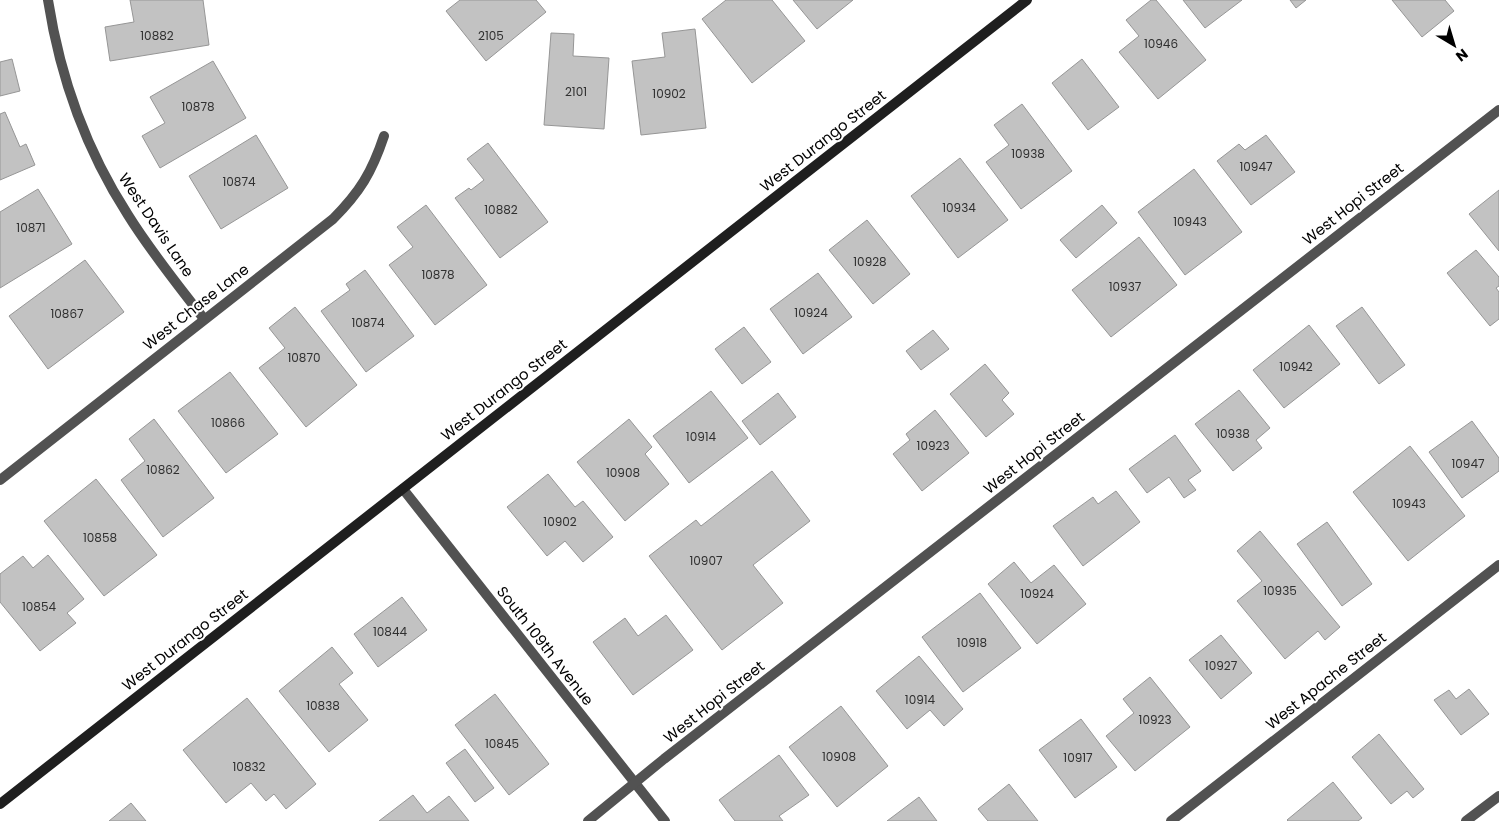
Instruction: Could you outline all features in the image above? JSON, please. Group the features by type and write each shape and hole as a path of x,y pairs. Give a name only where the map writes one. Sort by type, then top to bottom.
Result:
{"street":[{"name":"West Davis Lane","path":"48,0 62,69 75,109 90,145 128,215 204,319"},
{"name":"West Durango Street","path":"0,804 1027,0"},
{"name":"West Hopi Street","path":"588,821 1499,110"},
{"name":"West Chase Lane","path":"0,480 333,219 350,203 365,181 376,159 384,136"},
{"name":"South 109th Avenue","path":"403,489 665,821"},
{"name":"West Apache Street","path":"1171,821 1499,565"},
{"path":"1466,821 1499,796"}],"building":[{"path":"130,0 203,0 209,45 110,61 105,27 134,22"},
{"path":"460,0 536,0 546,12 486,61 446,11"},
{"path":"726,0 772,0 805,41 752,83 702,19"},
{"path":"793,0 853,0 817,29"},
{"path":"1151,0 1156,0 1206,60 1158,99 1119,52 1139,36 1126,20"},
{"path":"1183,0 1242,0 1205,28"},
{"path":"1290,0 1306,0 1296,8"},
{"path":"1392,0 1445,0 1454,11 1422,37"},
{"path":"695,29 706,128 641,135 632,61 665,57 662,33"},
{"path":"551,33 574,34 573,56 609,58 604,129 544,125"},
{"path":"12,59 20,91 0,96 0,62"},
{"path":"1082,59 1119,107 1088,130 1052,83"},
{"path":"213,61 246,118 160,168 142,136 165,123 150,97"},
{"path":"1022,104 1072,171 1021,209 986,162 1009,145 994,125"},
{"path":"5,112 20,147 26,144 35,165 0,180 0,114"},
{"path":"256,135 288,188 221,229 189,176"},
{"path":"1266,135 1295,172 1251,205 1217,161 1239,144 1245,150"},
{"path":"488,143 548,222 500,258 455,198 469,188 471,190 484,180 467,159"},
{"path":"960,158 1008,220 958,258 911,196"},
{"path":"1194,169 1242,232 1185,275 1138,212"},
{"path":"38,189 72,244 0,288 0,212"},
{"path":"1499,190 1499,251 1469,214"},
{"path":"426,205 487,285 435,325 389,265 413,247 397,227"},
{"path":"1102,205 1117,223 1076,258 1060,240"},
{"path":"867,220 910,274 873,304 829,250"},
{"path":"1139,237 1177,285 1111,337 1072,290"},
{"path":"1476,250 1499,277 1499,286 1496,288 1499,292 1499,319 1490,326 1447,273"},
{"path":"85,260 124,312 48,369 9,316"},
{"path":"365,270 414,336 366,372 321,311 350,290 346,284"},
{"path":"818,273 852,317 803,354 770,309"},
{"path":"295,307 357,385 306,427 259,368 285,348 269,328"},
{"path":"1362,307 1405,365 1379,384 1336,326"},
{"path":"1309,325 1340,364 1284,408 1253,370"},
{"path":"744,327 771,362 742,384 715,349"},
{"path":"933,330 949,349 921,370 906,351"},
{"path":"985,364 1009,393 1002,400 1014,414 986,437 950,394"},
{"path":"230,372 278,434 226,473 178,411"},
{"path":"1239,390 1270,428 1256,440 1262,448 1233,471 1195,424"},
{"path":"711,391 748,438 689,483 653,436"},
{"path":"778,393 796,417 760,445 742,421"},
{"path":"935,410 969,453 922,491 893,454 910,440 906,434"},
{"path":"154,419 214,498 163,537 121,480 145,461 129,439"},
{"path":"629,419 652,447 645,454 669,484 625,521 577,462"},
{"path":"1472,421 1499,458 1499,471 1462,498 1429,452"},
{"path":"1175,435 1201,471 1188,480 1196,490 1184,498 1169,477 1147,493 1129,469"},
{"path":"1410,446 1465,516 1408,561 1353,492"},
{"path":"772,471 810,521 753,565 783,603 722,650 649,556 696,520 701,526"},
{"path":"548,474 575,507 583,501 613,537 583,562 565,541 547,556 507,507"},
{"path":"96,479 157,555 104,596 44,521"},
{"path":"1116,491 1140,522 1083,566 1053,526 1093,497 1098,504"},
{"path":"1327,522 1372,584 1342,606 1297,544"},
{"path":"1260,531 1340,627 1325,640 1318,631 1285,659 1237,601 1262,581 1237,551"},
{"path":"48,555 84,599 67,613 76,623 40,651 0,602 0,574 23,556 33,568"},
{"path":"1014,562 1031,583 1054,565 1086,604 1037,644 988,584"},
{"path":"980,593 1021,648 963,692 922,637"},
{"path":"402,597 427,630 378,667 354,634"},
{"path":"666,615 693,650 633,695 593,642 625,618 638,636"},
{"path":"1221,635 1252,673 1221,699 1189,660"},
{"path":"332,647 353,673 339,684 368,720 329,752 279,691"},
{"path":"919,656 963,709 944,726 930,710 907,729 876,691"},
{"path":"1150,677 1190,727 1135,771 1106,736 1134,713 1123,699"},
{"path":"1469,689 1489,714 1461,735 1434,700 1449,690 1456,699"},
{"path":"495,694 549,764 509,795 455,725"},
{"path":"247,698 316,784 286,809 274,794 266,801 251,783 226,803 183,750"},
{"path":"841,706 888,766 837,807 789,747"},
{"path":"1081,719 1117,767 1075,798 1039,750"},
{"path":"1379,734 1424,789 1413,798 1407,791 1391,804 1352,757"},
{"path":"465,749 494,788 475,802 446,763"},
{"path":"779,755 809,795 779,816 783,821 735,821 719,800"},
{"path":"1333,782 1362,818 1358,821 1287,820"},
{"path":"1009,784 1038,821 988,821 978,809"},
{"path":"413,795 427,813 449,796 469,821 379,821"},
{"path":"919,797 937,821 887,821"},
{"path":"131,803 146,821 109,821"}]}
